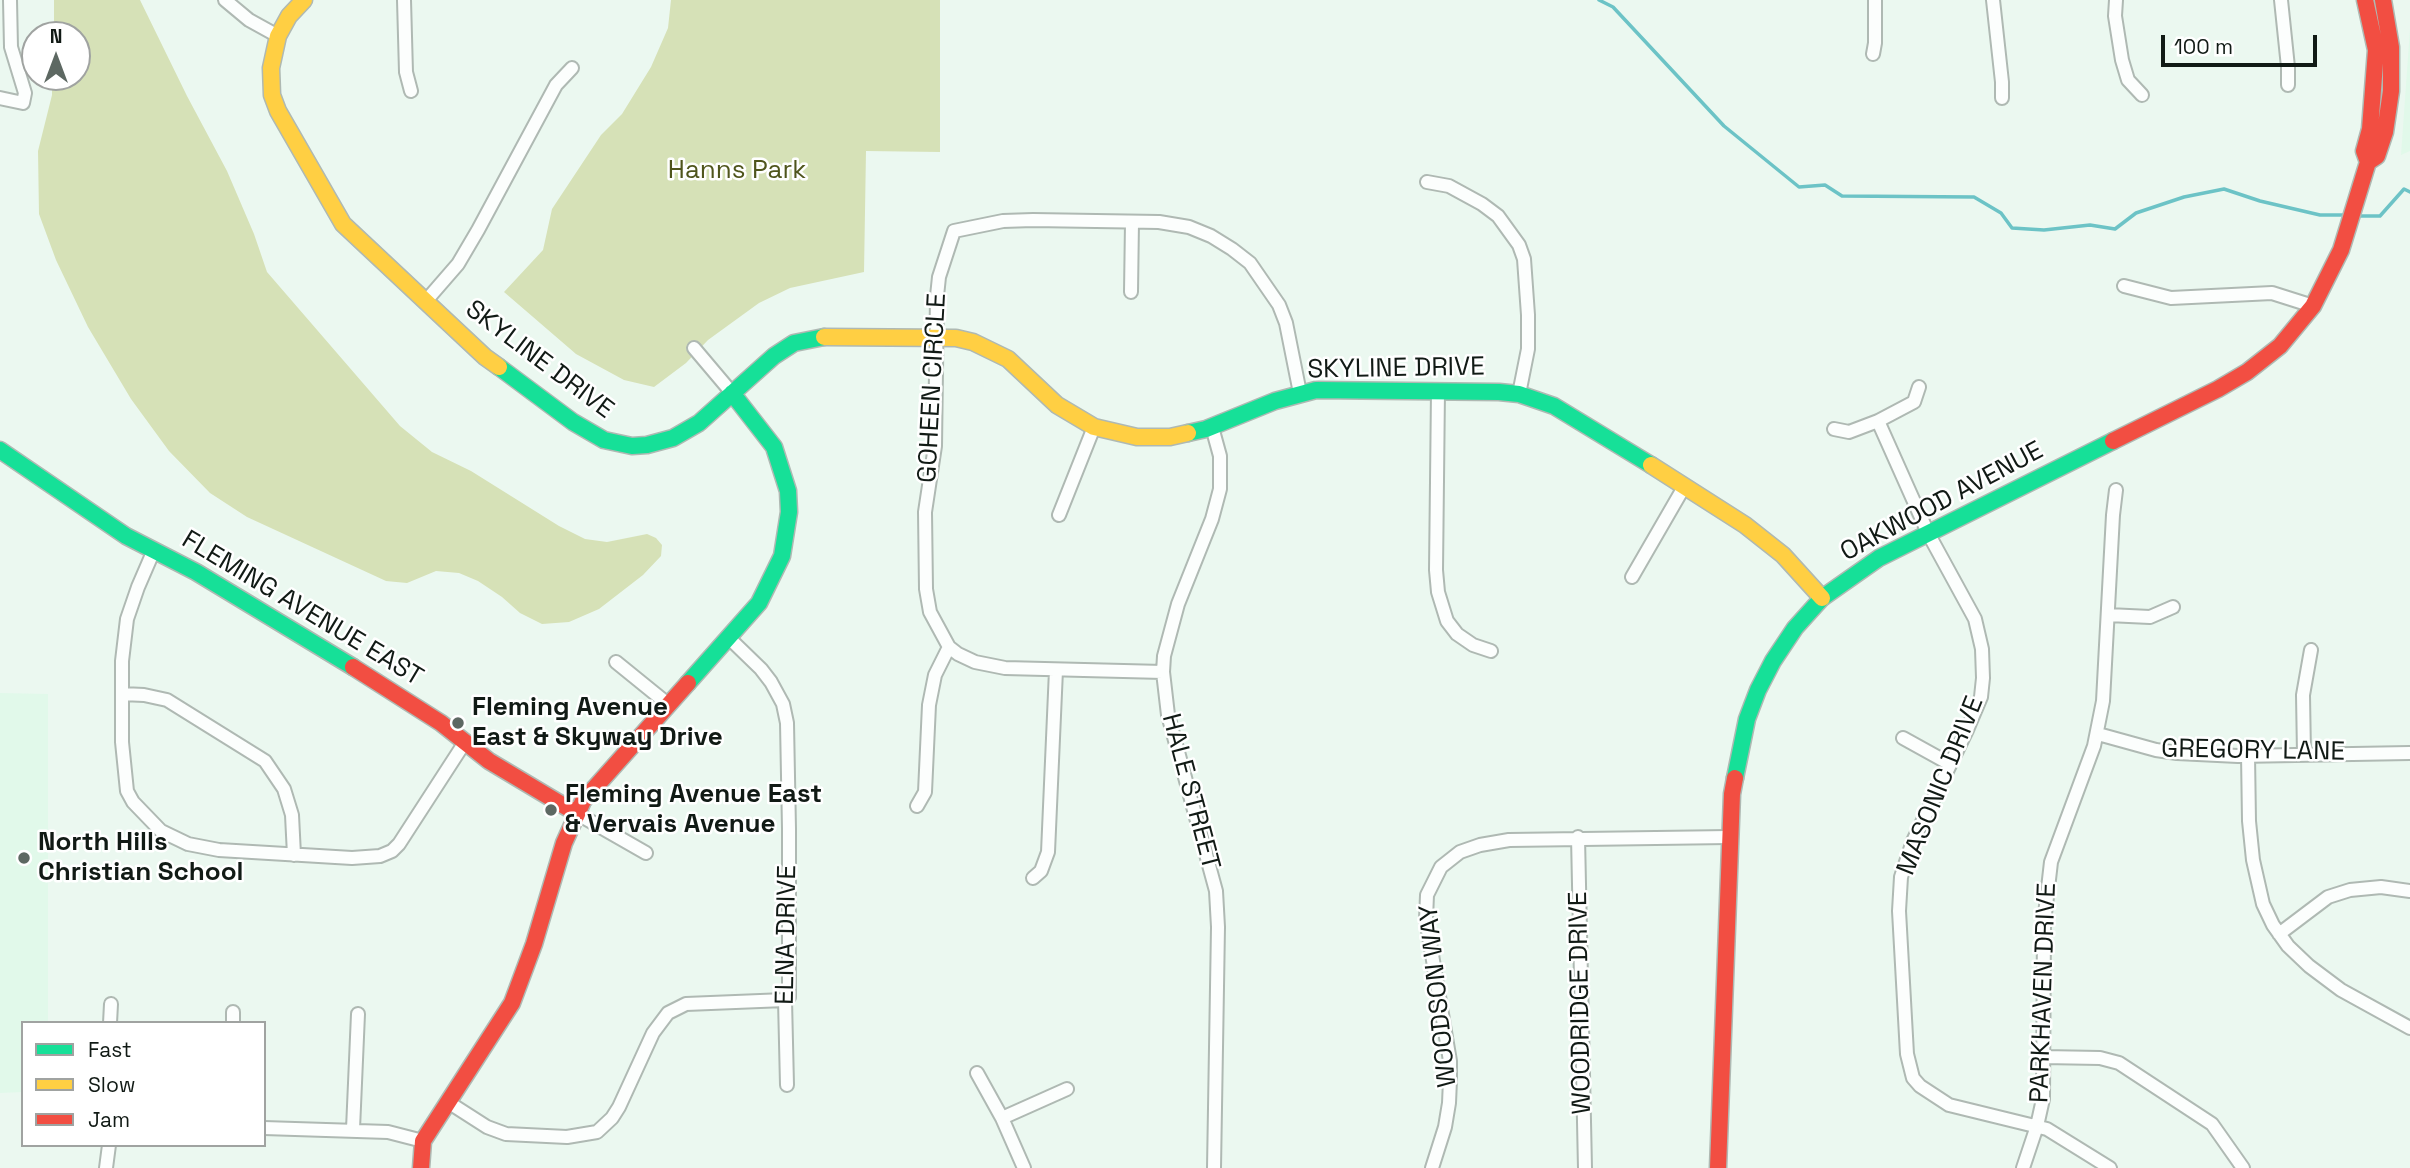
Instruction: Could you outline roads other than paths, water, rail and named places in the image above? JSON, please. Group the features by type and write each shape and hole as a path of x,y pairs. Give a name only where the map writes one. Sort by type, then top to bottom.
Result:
{"street":[{"path":"0,98 23,103 25,93 12,47 10,0"},
{"path":"225,0 249,20 278,36"},
{"name":"SKYLINE DRIVE","path":"304,0 289,16 278,36 273,51 270,79 278,111 343,224 485,357 590,434 615,444 647,445 673,438 699,424 774,356 794,343 824,337 936,338 973,342 996,351 1058,405 1094,427 1118,434 1153,437 1185,434 1212,427 1300,393 1316,390 1499,391 1519,394 1570,414 1684,487 1765,540 1793,565 1822,598"},
{"path":"404,0 406,72 411,91"},
{"path":"1873,54 1875,0"},
{"path":"1993,0 2003,82 2002,98"},
{"path":"2116,0 2115,16 2122,60 2128,80 2142,95"},
{"path":"2281,0 2288,85"},
{"name":"OAKWOOD AVENUE","path":"1718,1168 1729,838 1737,761 1746,719 1773,661 1795,628 1822,598 1879,558 2218,389 2247,372 2280,346 2313,306 2329,279 2341,250 2368,162 2364,151 2370,129 2376,50 2365,0"},
{"name":"OAKWOOD AVENUE","path":"2368,162 2377,156 2385,132 2391,91 2391,47 2383,0"},
{"path":"425,302 458,264 556,85 572,68"},
{"path":"1427,183 1449,186 1482,204 1498,216 1519,245 1527,282 1528,349 1519,394"},
{"name":"GOHEEN CIRCLE","path":"949,647 930,612 926,589 925,512 934,446 939,277 954,231 1003,221 1159,222 1189,227 1210,236 1233,248 1250,263 1279,305 1286,323 1300,393"},
{"path":"1131,292 1132,222"},
{"path":"2124,286 2171,298 2272,293 2313,306"},
{"path":"421,1168 423,1141 512,1003 576,813 595,786 759,603 782,556 789,512 788,491 774,447 694,348"},
{"path":"1835,429 1849,432 1878,421 1914,402 1919,387"},
{"path":"1438,391 1438,592 1447,621 1457,634 1473,645 1491,651"},
{"name":"MASONIC DRIVE","path":"1878,421 1928,533 1975,619 1982,649 1983,678 1980,697 1913,841 1901,877 1899,911 1907,1054 1913,1078 1934,1097 1968,1111 2037,1126 2066,1139 2110,1168"},
{"path":"1059,515 1094,427"},
{"name":"HALE STREET","path":"1212,427 1220,456 1220,489 1212,519 1178,604 1164,656 1163,672 1168,715 1216,891 1218,927 1214,1168"},
{"name":"FLEMING AVENUE EAST","path":"0,450 125,536 196,572 406,699 513,777 576,813"},
{"path":"1632,577 1684,487"},
{"name":"PARKHAVEN DRIVE","path":"2023,1168 2043,1099 2044,923 2051,862 2098,734 2103,701 2116,490"},
{"path":"154,550 127,619 122,661 122,742 127,790 145,816 161,831 188,844 219,850 352,858 380,856 392,851 465,742"},
{"path":"2108,615 2150,617 2173,607"},
{"name":"ELNA DRIVE","path":"729,638 771,682 783,704 787,723 789,997 785,1000 786,1085"},
{"path":"917,806 925,792 929,705 935,675 949,647 975,662 995,666 1163,672"},
{"path":"2304,754 2303,695 2311,650"},
{"path":"616,662 669,705"},
{"path":"1033,878 1041,871 1048,852 1056,670"},
{"path":"122,694 144,695 167,701 265,761 284,789 292,814 294,855"},
{"name":"GREGORY LANE","path":"2098,734 2156,750 2248,755 2410,753"},
{"path":"1903,738 1950,764"},
{"path":"2248,755 2249,821 2257,883 2263,904 2279,934 2309,966 2341,990 2410,1028"},
{"path":"576,813 646,853"},
{"name":"WOODRIDGE DRIVE","path":"1578,838 1585,1168"},
{"name":"WOODSON WAY","path":"1432,1168 1447,1115 1450,1080 1450,1061 1426,919 1427,895 1441,867 1460,852 1509,840 1729,838"},
{"path":"2279,934 2329,897 2364,887 2410,891"},
{"path":"448,1102 487,1127 506,1134 567,1137 597,1132 619,1107 653,1033 668,1013 686,1004 785,1000"},
{"path":"110,1021 111,1004"},
{"path":"353,1129 358,1014"},
{"path":"2043,1057 2099,1058 2119,1063 2212,1124 2242,1168"},
{"path":"977,1073 1002,1118 1024,1168"},
{"path":"1002,1118 1068,1089"},
{"path":"266,1128 353,1129 388,1132 423,1141"},
{"path":"106,1168 109,1147"}],"waterway":[{"path":"1599,0 1613,7 1724,126 1799,187 1825,185 1842,196 1974,197 2001,213 2012,228 2044,230 2090,225 2115,229 2136,213 2184,197 2224,189 2260,201 2320,215 2347,215"},
{"path":"2359,216 2380,216 2404,189 2410,192"}],"place":[{"name":"Fleming Avenue East & Skyway Drive","path":"458,723"},
{"name":"Fleming Avenue East & Vervais Avenue","path":"551,810"},
{"name":"North Hills Christian School","path":"24,858"}],"park label":[{"name":"Hanns Park","path":"737,171"}]}
